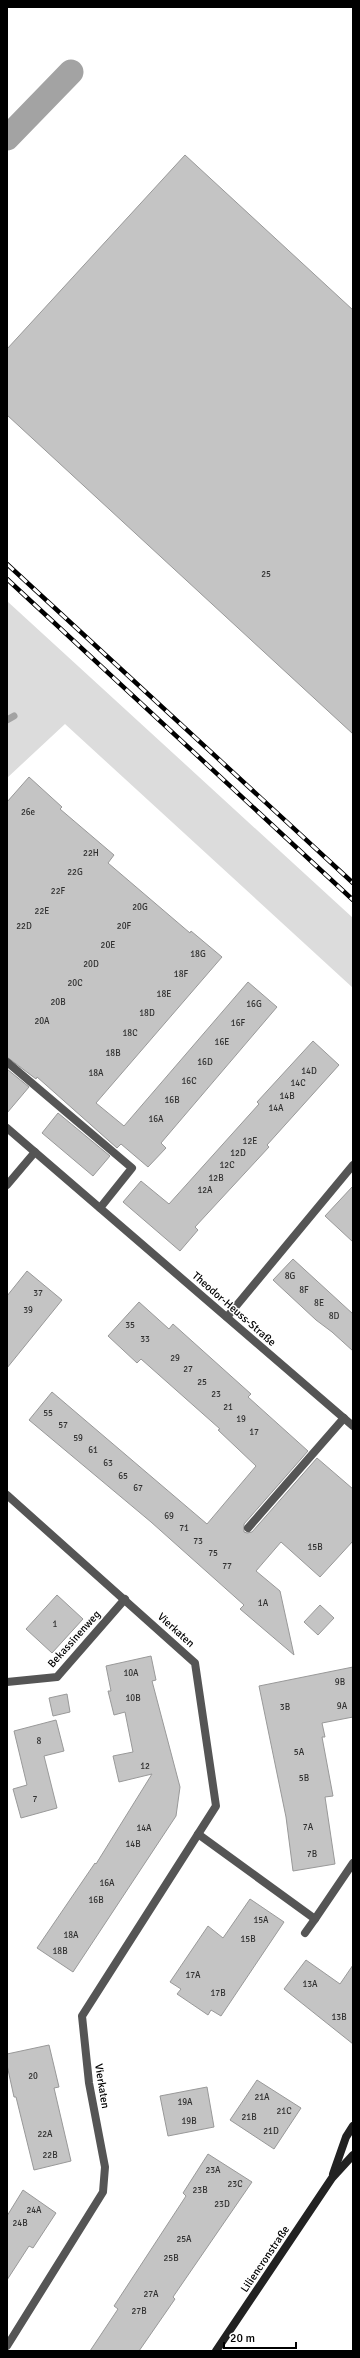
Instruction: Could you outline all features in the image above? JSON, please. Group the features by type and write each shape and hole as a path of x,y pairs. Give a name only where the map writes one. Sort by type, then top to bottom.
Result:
{"street":[{"path":"7,1062 132,1168 100,1208"},
{"name":"Theodor-Heuss-Straße","path":"7,1128 353,1426"},
{"path":"7,1185 35,1152"},
{"path":"227,1317 353,1166"},
{"path":"248,1528 344,1418"},
{"name":"Vierkaten","path":"7,1495 196,1663 216,1806 82,2016 89,2083 105,2167 104,2192 7,2346"},
{"name":"Bekassinenweg","path":"7,1682 57,1677 125,1599"},
{"path":"198,1834 315,1919"},
{"path":"305,1933 353,1863"},
{"name":"Liliencronstraße","path":"332,2178 346,2137 353,2126"},
{"name":"Liliencronstraße","path":"216,2351 332,2178 353,2155"}],"shaded area":[{"path":"7,601 353,918 353,988 65,724 7,778"}],"building":[{"path":"185,155 353,310 353,734 7,415 7,349"},
{"path":"29,777 62,807 60,809 114,855 108,863 190,933 191,931 222,957 96,1103 124,1126 248,982 277,1007 161,1143 166,1148 148,1167 121,1144 117,1148 37,1077 36,1079 7,1057 7,802"},
{"path":"313,1041 339,1065 267,1145 269,1147 195,1227 198,1230 180,1251 123,1202 141,1181 169,1204 259,1104 257,1102"},
{"path":"7,1069 29,1087 7,1113"},
{"path":"58,1113 110,1156 93,1176 42,1133"},
{"path":"353,1186 353,1242 325,1216"},
{"path":"293,1259 353,1314 353,1351 316,1320 273,1280"},
{"path":"27,1271 62,1300 7,1368 7,1296"},
{"path":"139,1302 169,1329 173,1324 251,1394 248,1397 308,1451 244,1524 244,1532 252,1532 317,1458 353,1489 353,1541 320,1577 281,1542 256,1571 280,1591 294,1655 240,1609 244,1605 151,1522 29,1420 52,1392 207,1524 256,1466 218,1430 220,1429 141,1359 137,1363 108,1336"},
{"path":"57,1595 83,1619 52,1653 26,1629"},
{"path":"320,1605 334,1618 318,1635 304,1622"},
{"path":"151,1656 156,1680 152,1681 180,1787 176,1816 73,1972 37,1948 95,1863 96,1864 152,1774 119,1782 113,1756 133,1752 125,1712 114,1715 108,1691 111,1691 106,1666"},
{"path":"353,1667 353,1717 322,1723 325,1737 322,1737 333,1796 325,1797 335,1864 293,1871 286,1817 259,1686"},
{"path":"67,1694 70,1712 53,1716 49,1698"},
{"path":"56,1720 64,1751 44,1756 57,1808 21,1818 13,1789 27,1785 14,1731"},
{"path":"250,1899 284,1922 221,2016 211,2010 208,2015 177,1994 181,1989 170,1982 208,1926 223,1938"},
{"path":"306,1960 340,1984 353,1965 353,2044 284,1989"},
{"path":"49,2045 59,2087 54,2088 71,2161 34,2170 16,2097 14,2097 7,2065 7,2054"},
{"path":"257,2080 301,2108 274,2149 230,2120"},
{"path":"207,2087 214,2127 168,2136 160,2096"},
{"path":"208,2154 252,2182 173,2297 175,2299 139,2351 90,2351 118,2309 114,2306 186,2196 183,2193"},
{"path":"23,2190 56,2213 33,2248 29,2246 7,2280 7,2216"}],"waterway":[{"path":"7,138 71,72"},
{"path":"7,720 14,716"}],"railway":[{"path":"7,564 353,883"},
{"path":"7,579 353,900"}]}
